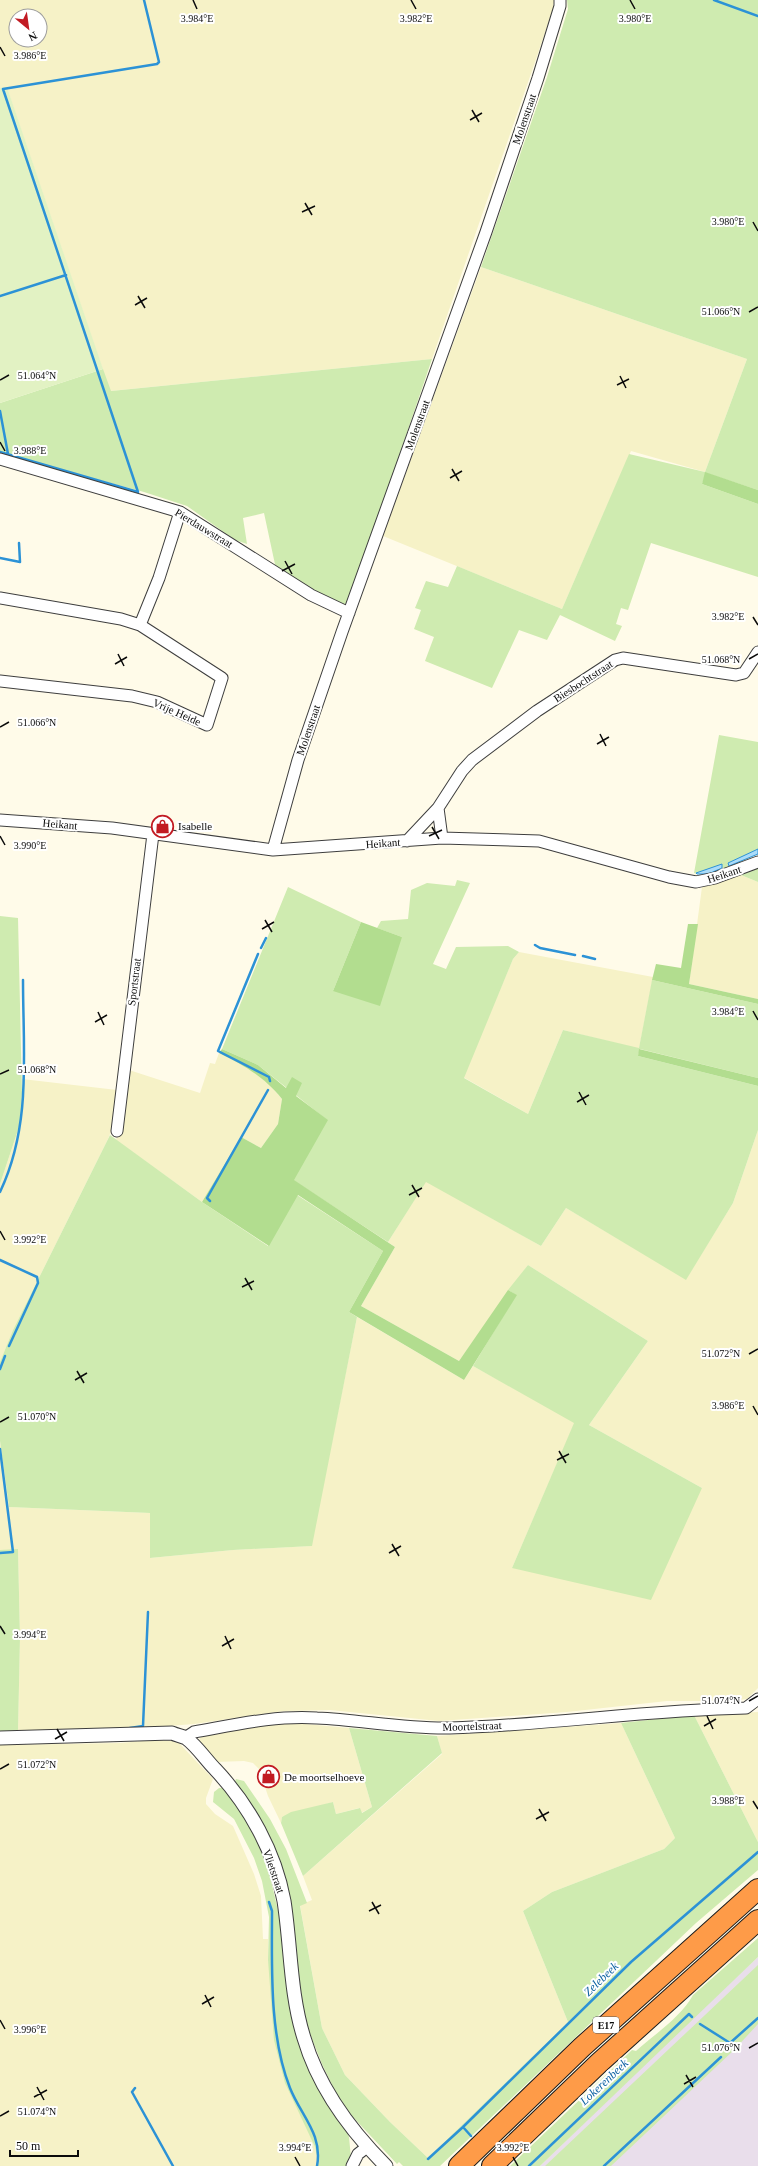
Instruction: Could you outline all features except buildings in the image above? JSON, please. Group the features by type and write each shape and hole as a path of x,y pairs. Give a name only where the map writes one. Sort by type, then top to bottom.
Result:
{"highway":[{"name":"E17","path":"459,2166 582,2047 758,1889"},
{"name":"E17","path":"492,2166 598,2063 758,1920"}],"street":[{"name":"Molenstraat","path":"273,850 298,760 349,613 486,232 538,78 560,6 560,0"},
{"name":"Pierdauwstraat","path":"0,459 180,512 311,596 349,613"},
{"path":"140,624 154,592 180,512"},
{"name":"Vrije Heide","path":"0,598 121,619 140,624 222,678 207,725 157,702 132,696 0,681"},
{"name":"Biesbochtstraat","path":"407,841 438,808 458,776 472,760 543,707 615,660 623,658 736,674 744,673 758,652"},
{"path":"438,808 442,838"},
{"name":"Heikant","path":"0,820 62,823 273,850 442,838 539,841 670,878 696,882 715,878 758,862"},
{"name":"Sportstraat","path":"117,1131 153,834"},
{"name":"Moortelstraat","path":"185,1738 194,1732 282,1718 316,1718 416,1728 456,1728 516,1725 653,1712 746,1708 758,1699"},
{"path":"0,1738 172,1734 185,1738"},
{"name":"Vlietstraat","path":"185,1738 238,1797 250,1814 272,1858 284,1900 294,1993 304,2039 326,2092 339,2113 367,2147 386,2166"},
{"path":"352,2166 358,2154 367,2147"}],"shaded area":[{"path":"0,0 554,0 553,9 534,65 432,359 110,391 7,88 0,88"},
{"path":"481,267 747,359 705,472 631,451 562,609 383,536"},
{"path":"741,875 758,882 758,999 689,984 702,887"},
{"path":"519,952 653,977 639,1049 563,1030 528,1114 463,1077 513,959"},
{"path":"219,1053 251,1069 270,1085 282,1099 278,1124 261,1148 241,1137 202,1202 116,1140 123,1119 129,1070 200,1093 210,1063 215,1064"},
{"path":"22,1079 117,1090 114,1125 13,1330 0,1362 0,1184 20,1124"},
{"path":"758,1130 758,1688 747,1699 729,1701 667,1701 567,1712 439,1721 330,1710 284,1711 194,1724 105,1731 18,1732 20,1638 18,1550 0,1550 0,1441 9,1507 150,1513 150,1558 233,1550 311,1546 357,1317 464,1380 473,1366 575,1422 512,1568 702,1488 589,1425 648,1341 528,1265 459,1361 361,1306 395,1247 388,1242 426,1181 541,1246 566,1208 686,1279 733,1203"},
{"path":"758,1712 758,1842 694,1715"},
{"path":"283,1722 349,1728 372,1807 361,1813 359,1808 336,1814 333,1802 282,1817 281,1823 268,1796 259,1769 253,1763 244,1761 216,1762 199,1740 202,1735"},
{"path":"621,1723 675,1838 664,1849 552,1892 523,1911 568,2022 428,2158 390,2122 345,2075 322,2028 300,1905 312,1900 303,1876 442,1754 437,1736"},
{"path":"154,1740 179,1743 213,1779 206,1798 206,1804 215,1814 233,1826 254,1874 261,1896 263,1939 268,1939 268,1960 308,2129 315,2147 318,2162 316,2166 0,2166 0,1745 121,1743"},
{"path":"758,1957 758,2166 540,2166 697,2014"}],"green space":[{"path":"567,0 758,0 758,490 706,473 702,484 758,504 758,577 651,543 628,610 621,608 616,624 622,626 615,641 560,615 547,640 519,630 492,688 425,661 434,637 414,629 421,610 415,608 426,581 448,587 457,566 562,609 629,454 705,472 747,359 481,267 547,77 568,9"},
{"path":"7,87 103,369 0,403 0,88"},
{"path":"432,359 350,600 347,604 341,605 276,569 264,513 243,518 247,544 235,540 187,506 144,492 0,453 0,403 103,369 111,391"},
{"path":"705,472 758,490 758,504 702,484"},
{"path":"719,735 758,742 758,854 716,871 700,874 694,873"},
{"path":"758,868 758,882 741,875"},
{"path":"457,880 470,883 433,964 446,969 456,947 508,946 519,952 513,959 464,1078 528,1114 563,1030 639,1048 652,980 758,1004 758,1078 640,1049 638,1056 758,1086 758,1130 733,1203 686,1280 566,1208 541,1246 426,1182 388,1242 293,1180 327,1120 258,1065 222,1049 288,887 361,922 333,991 402,937 377,928 381,921 408,919 411,890 427,883 455,886"},
{"path":"0,916 18,918 22,1093 20,1124 0,1184"},
{"path":"361,922 402,937 380,1006 333,991"},
{"path":"688,924 698,924 689,984 758,999 758,1004 652,980 656,964 681,968"},
{"path":"222,1049 258,1065 286,1088 292,1077 302,1083 296,1096 328,1120 294,1180 395,1247 361,1306 459,1361 508,1290 517,1295 464,1380 349,1312 383,1251 298,1195 269,1246 202,1202 241,1137 261,1148 278,1124 282,1099 268,1084 253,1072 219,1053"},
{"path":"639,1049 758,1078 758,1086 638,1056"},
{"path":"110,1135 202,1202 268,1246 297,1195 383,1251 349,1312 357,1317 312,1546 233,1550 150,1558 150,1513 9,1507 0,1441 0,1362 13,1330"},
{"path":"528,1265 648,1341 589,1425 702,1488 651,1600 512,1568 574,1423 473,1366 516,1295 508,1290"},
{"path":"18,1549 20,1638 18,1732 0,1732 0,1550"},
{"path":"694,1715 758,1842 758,1870 696,1923 440,2166 403,2166 399,2162 397,2164 352,2116 336,2093 322,2064 310,2034 304,2012 287,1891 234,1784 236,1779 244,1781 270,1819 286,1849 307,1903 300,1906 322,2028 345,2075 390,2122 428,2158 568,2022 523,1911 552,1892 664,1849 675,1838 621,1723"},
{"path":"349,1728 437,1736 442,1753 303,1876 281,1823 282,1817 291,1812 333,1802 336,1814 360,1808 362,1813 372,1807"},
{"path":"219,1788 224,1788 239,1808 258,1841 267,1863 279,1915 291,1998 349,2137 351,2158 348,2166 316,2166 318,2162 315,2147 285,2083 274,2040 268,1960 269,1917 262,1881 254,1858 234,1819 213,1802 214,1792"},
{"path":"758,1938 758,1957 540,2166 510,2166 632,2050 636,2051 675,2018 693,1995"},
{"path":"758,1965 758,2024 734,2050 611,2166 545,2166"}],"water":[{"path":"758,849 758,854 729,866 728,863"},
{"path":"722,864 722,868 708,874 696,873"}],"waterway":[{"path":"0,452 138,492 3,89 157,64 159,62 144,0"},
{"path":"714,0 758,16"},
{"path":"0,296 66,275"},
{"path":"0,411 8,454"},
{"path":"0,558 20,562 19,543"},
{"path":"261,948 266,938"},
{"path":"535,945 540,948 575,955"},
{"path":"258,954 218,1051 269,1077 270,1081"},
{"path":"583,956 595,959"},
{"path":"0,1192 10,1167 17,1141 24,1088 23,980"},
{"path":"210,1201 207,1198 268,1090"},
{"path":"0,1260 37,1277 38,1283 9,1346"},
{"path":"0,1369 5,1356"},
{"path":"0,1449 13,1552 0,1553"},
{"path":"130,1728 143,1726 148,1612"},
{"name":"Zelebeek","path":"428,2159 463,2127 631,1962 758,1852"},
{"path":"269,1902 272,1911 273,2001 278,2046 290,2088 310,2126 317,2144 317,2166"},
{"name":"Lokerenbeek","path":"529,2166 689,2014 692,2017"},
{"name":"Lokerenbeek","path":"700,2024 730,2043 758,2018"},
{"path":"604,2166 721,2057"},
{"path":"135,2088 132,2092 173,2166"},
{"name":"Lokerenbeek","path":"463,2127 471,2136"}],"place":[{"name":"Isabelle","path":"163,826"},
{"name":"De moortselhoeve","path":"269,1777"}]}
